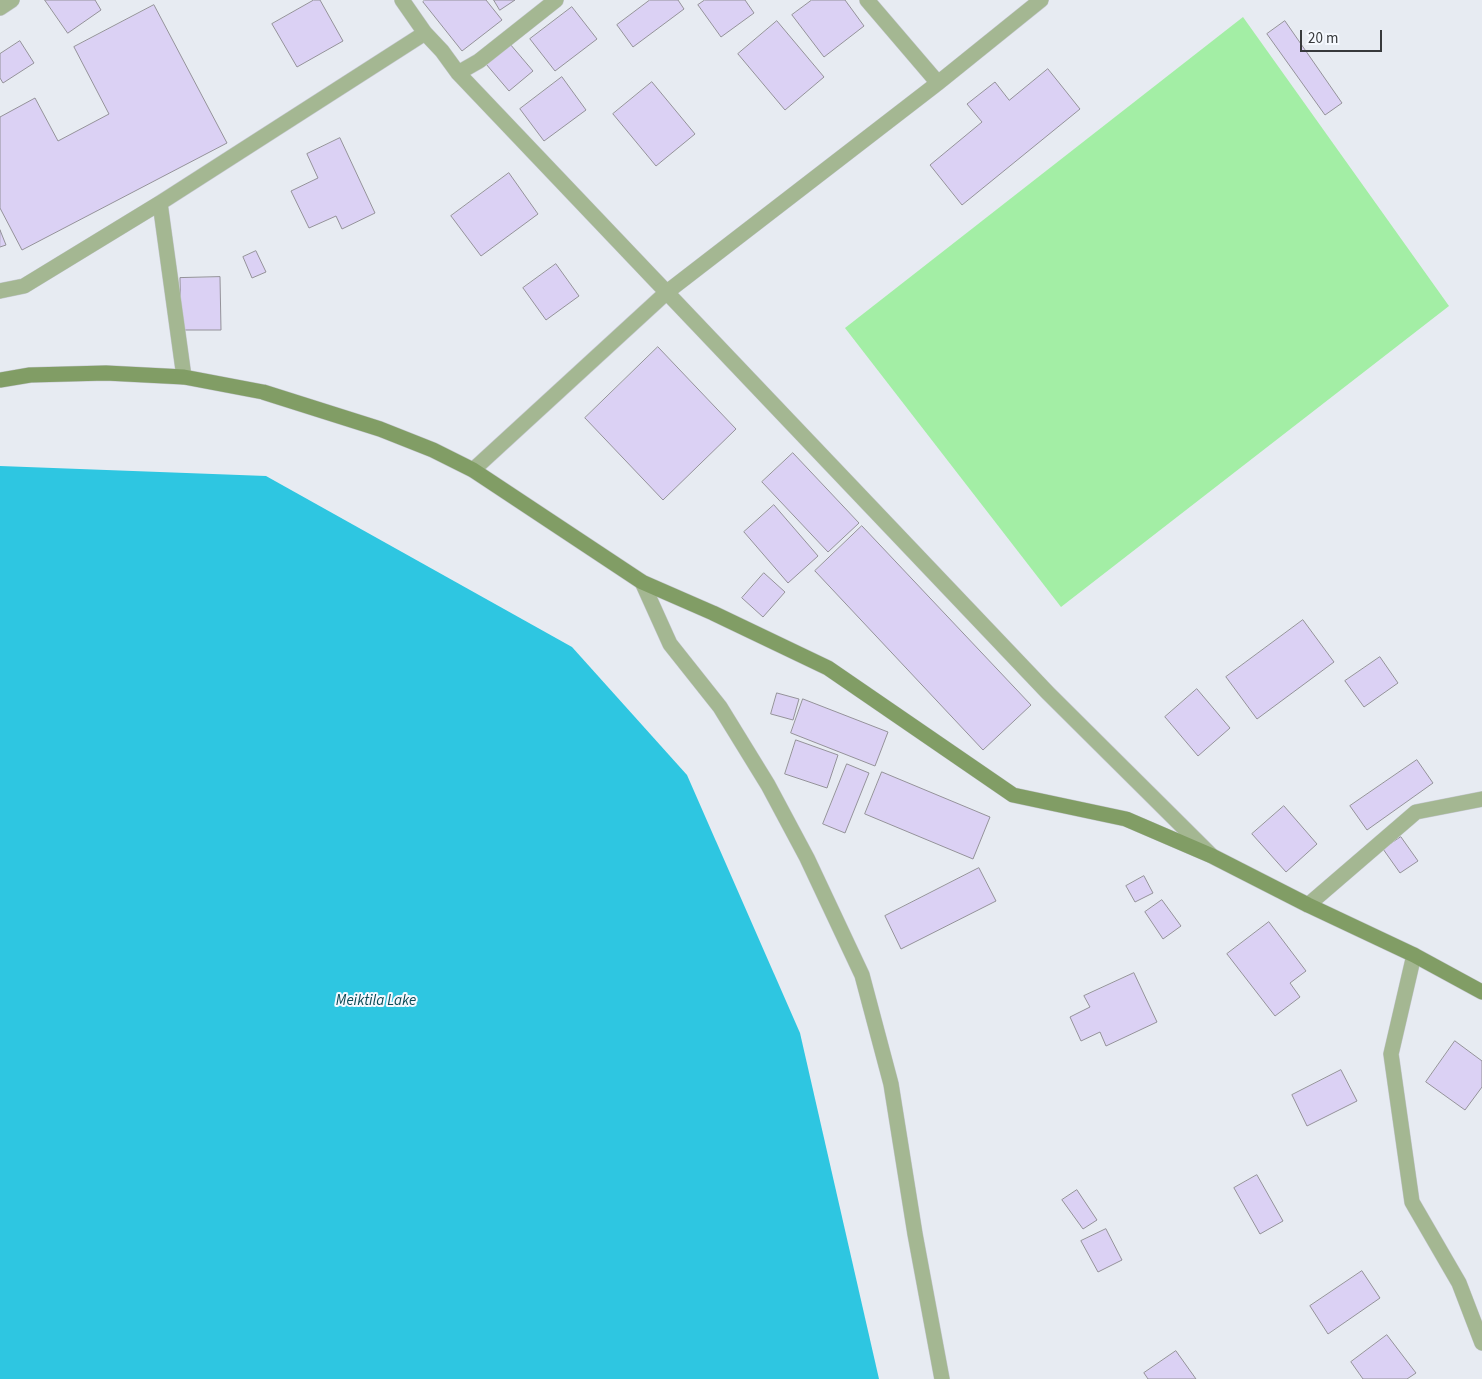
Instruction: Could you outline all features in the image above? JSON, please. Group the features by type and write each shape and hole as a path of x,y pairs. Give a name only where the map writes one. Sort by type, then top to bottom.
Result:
{"street":[{"path":"0,8 12,0"},
{"path":"402,0 425,33 458,73 1048,693 1212,856"},
{"path":"458,73 479,60 556,0"},
{"path":"867,0 938,83"},
{"path":"473,470 667,292 938,83 1041,0"},
{"path":"0,291 24,286 160,203 425,33"},
{"path":"160,203 184,377"},
{"path":"0,380 30,375 106,373 184,377 263,392 380,429 433,450 473,470 642,582 713,613 828,668 1013,795 1126,819 1212,856 1308,905 1414,955 1482,992"},
{"path":"642,582 670,644 720,707 768,784 807,858 862,975 891,1084 915,1234 942,1379"},
{"path":"1308,905 1416,812 1482,799"},
{"path":"1414,955 1390,1054 1412,1202 1459,1283 1482,1344"}],"green space":[{"path":"1243,17 1449,306 1061,607 845,328"}],"water":[{"name":"Meiktila Lake","path":"0,466 266,476 572,647 687,775 800,1033 879,1379 0,1379"}],"building":[{"path":"45,0 95,0 101,10 68,33"},
{"path":"314,0 320,0 343,41 297,67 272,24"},
{"path":"425,0 486,0 502,20 462,51 423,2"},
{"path":"494,0 515,0 500,10"},
{"path":"650,0 678,0 684,9 633,47 617,25"},
{"path":"705,0 745,0 754,13 721,37 698,5"},
{"path":"812,0 845,0 864,26 824,57 792,15"},
{"path":"154,5 227,143 22,250 0,208 0,117 35,98 58,141 109,114 74,47"},
{"path":"572,7 597,39 555,71 530,39"},
{"path":"777,21 824,77 785,110 738,54"},
{"path":"1285,21 1342,103 1325,115 1267,34"},
{"path":"20,41 34,63 3,83 0,78 0,54"},
{"path":"510,44 533,71 509,91 486,64"},
{"path":"1048,69 1080,109 962,205 930,165 982,122 967,104 995,82 1009,100"},
{"path":"562,77 586,110 544,141 520,109"},
{"path":"652,82 695,134 656,166 613,114"},
{"path":"340,138 375,213 342,229 336,216 309,228 291,191 318,178 307,154"},
{"path":"509,173 538,214 481,256 451,216"},
{"path":"0,230 6,245 0,247"},
{"path":"256,251 266,272 252,278 243,257"},
{"path":"556,264 579,296 546,320 523,288"},
{"path":"220,277 221,330 181,330 180,278"},
{"path":"658,347 736,429 663,500 585,418"},
{"path":"793,453 859,523 828,552 762,482"},
{"path":"774,505 818,556 788,583 744,532"},
{"path":"862,526 1031,705 983,750 815,571"},
{"path":"764,573 785,592 763,617 742,598"},
{"path":"1303,620 1334,662 1257,719 1226,677"},
{"path":"1380,657 1398,683 1364,707 1345,681"},
{"path":"1197,689 1230,728 1198,756 1165,717"},
{"path":"777,693 799,699 793,720 771,714"},
{"path":"803,699 888,732 875,766 791,733"},
{"path":"796,740 838,755 827,788 785,774"},
{"path":"1417,760 1433,783 1367,830 1350,806"},
{"path":"847,764 869,773 845,833 823,824"},
{"path":"882,772 990,817 973,859 865,814"},
{"path":"1284,806 1317,844 1286,872 1252,834"},
{"path":"1401,837 1418,861 1400,873 1383,849"},
{"path":"979,868 996,901 901,949 885,916"},
{"path":"1144,876 1153,893 1135,902 1126,886"},
{"path":"1162,900 1181,926 1163,939 1145,912"},
{"path":"1269,922 1306,971 1290,983 1300,997 1275,1016 1227,954"},
{"path":"1134,973 1157,1022 1106,1046 1100,1032 1081,1041 1070,1017 1090,1007 1084,996"},
{"path":"1455,1041 1482,1061 1482,1087 1465,1110 1426,1082"},
{"path":"1341,1070 1357,1101 1307,1126 1292,1095"},
{"path":"1257,1175 1283,1221 1260,1234 1234,1188"},
{"path":"1077,1190 1097,1220 1083,1229 1062,1200"},
{"path":"1106,1229 1122,1260 1098,1272 1081,1241"},
{"path":"1362,1271 1380,1298 1328,1334 1310,1306"},
{"path":"1387,1335 1416,1373 1407,1379 1363,1379 1351,1362"},
{"path":"1176,1351 1196,1379 1148,1379 1144,1373"}]}
